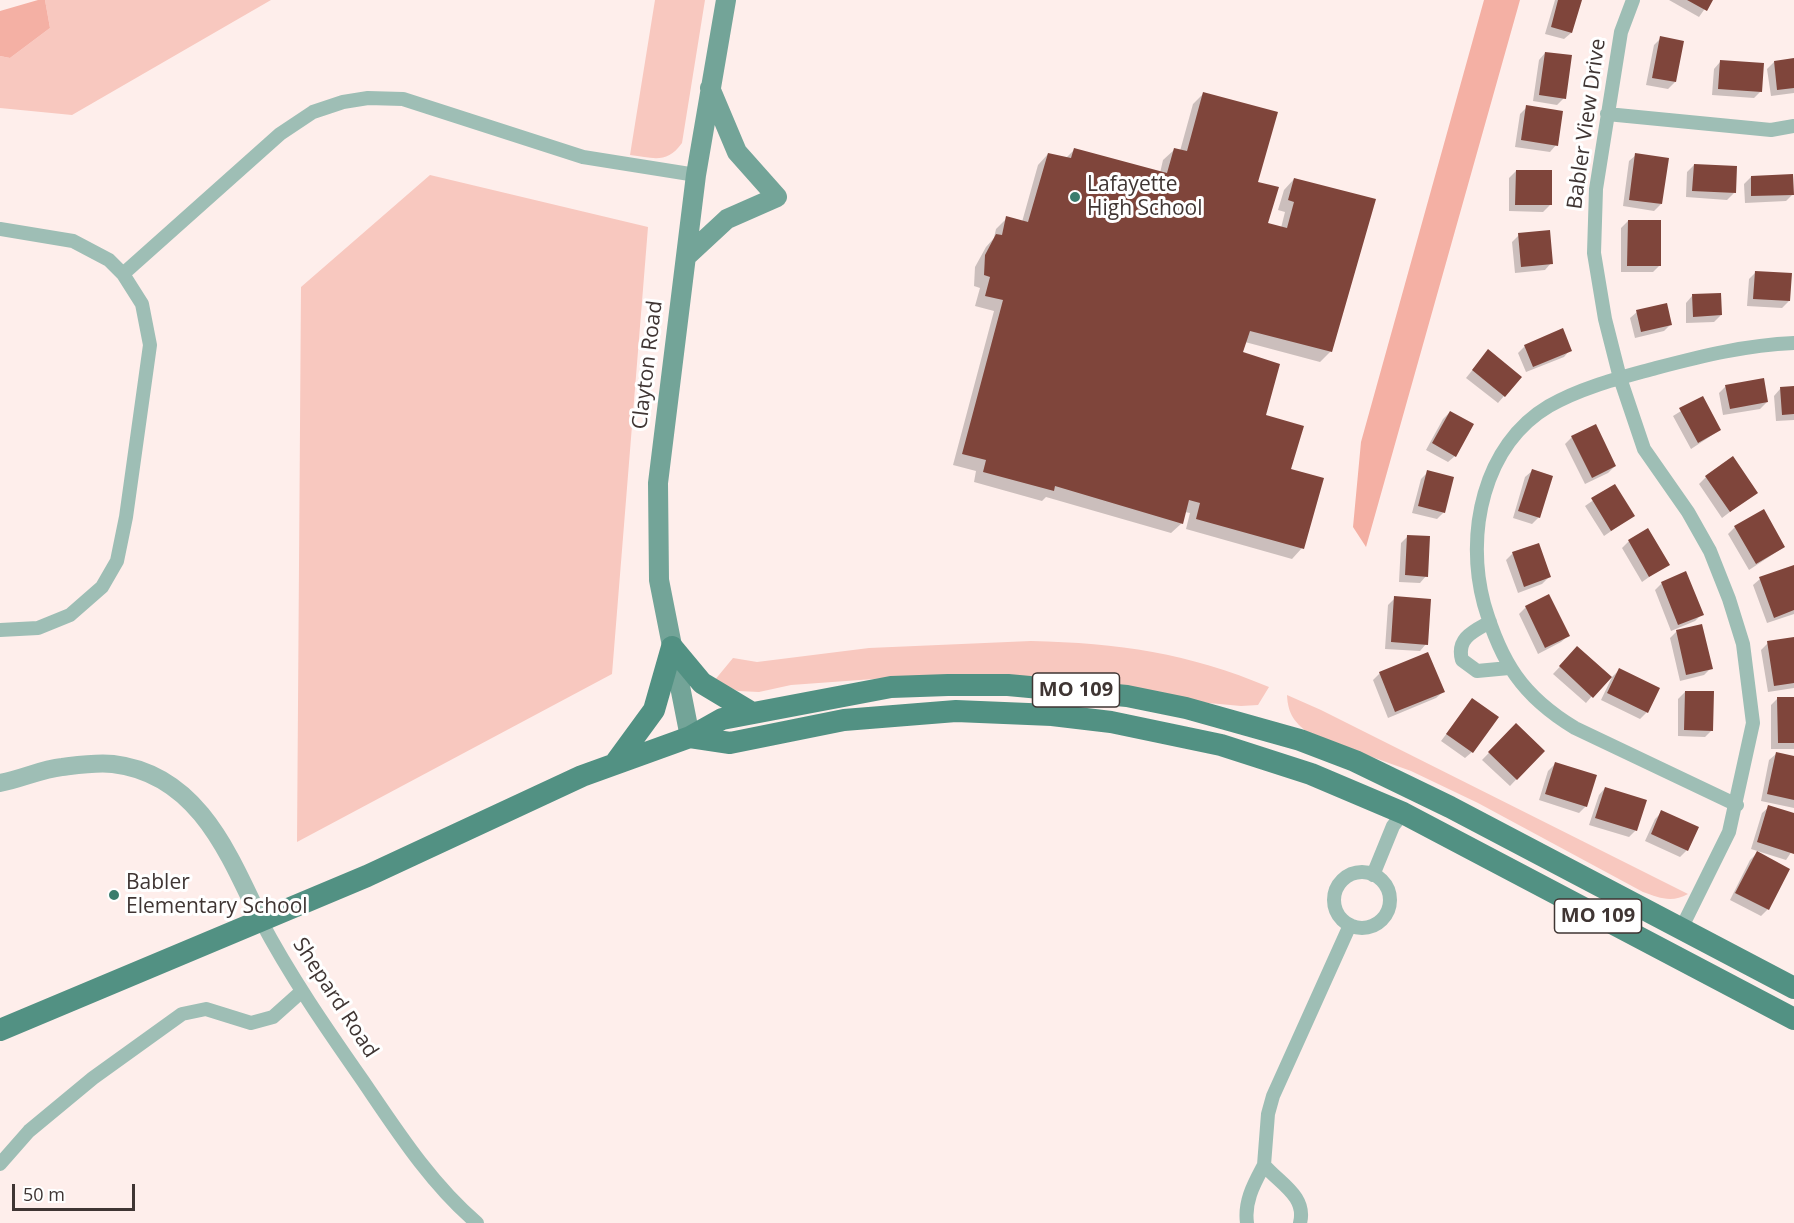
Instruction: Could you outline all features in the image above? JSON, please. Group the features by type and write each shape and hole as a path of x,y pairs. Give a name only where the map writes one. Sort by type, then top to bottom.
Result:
{"main road":[{"name":"Clayton Road","path":"690,737 659,580 658,483 696,176 726,0"},
{"path":"686,257 727,219 777,197 737,152 710,88"},
{"path":"672,647 702,683 752,712"},
{"path":"616,762 654,710 672,647"},
{"name":"MO 109","path":"0,1030 367,876 616,762 690,737 722,719 891,687 948,685 1019,686 1127,696 1186,708 1289,737 1355,761 1450,807 1794,988"},
{"name":"MO 109","path":"690,737 730,743 844,720 956,711 1052,715 1146,729 1221,745 1311,774 1403,813 1794,1019"},
{"path":"1403,813 1450,807"}],"street":[{"name":"Babler View Drive","path":"1633,0 1621,32 1607,114 1596,189 1594,253 1605,319 1620,378 1644,449 1688,512 1710,551 1730,599 1743,644 1753,723 1737,805 1717,861 1681,929"},
{"path":"123,274 280,134 313,112 343,102 368,98 403,99 583,157 696,176"},
{"path":"1607,114 1771,130 1794,126"},
{"path":"0,229 73,241 109,260 123,274 142,304 150,345 126,517 117,561 102,587 70,615 38,628 0,630"},
{"path":"1737,805 1560,719 1530,696 1509,669 1490,622 1480,589 1476,551 1478,517 1486,485 1497,465 1523,427 1548,407 1580,392 1620,378 1720,351 1794,343"},
{"path":"1490,622 1467,635 1461,654 1462,660 1477,671 1509,669"},
{"name":"Shepard Road","path":"0,783 59,767 111,763 138,769 186,795 205,816 230,856 260,919 301,992 393,1126 443,1189 477,1223"},
{"path":"1373,875 1393,826 1403,813"},
{"path":"1354,874 1373,875 1383,882 1389,893 1387,912 1374,925 1362,928 1350,925 1336,911 1334,898 1338,886 1354,874"},
{"path":"1247,1223 1245,1213 1249,1192 1264,1165 1268,1114 1273,1096 1350,925"},
{"path":"0,1164 29,1131 93,1078 182,1014 206,1009 251,1023 273,1017 301,992"},
{"path":"1264,1165 1298,1198 1302,1216 1300,1223"}],"shaded area":[{"path":"45,0 271,0 72,115 0,108 0,56 10,58 50,28"},
{"path":"45,0 50,28 10,58 0,56 0,11"},
{"path":"655,0 705,0 682,143 671,154 659,158 630,155"},
{"path":"1484,0 1520,0 1366,547 1353,527 1361,442"},
{"path":"430,175 648,227 612,674 297,842 301,287"},
{"path":"1031,641 1094,644 1153,652 1210,666 1269,687 1258,705 1241,706 915,676 791,685 759,692 738,691 714,681 733,658 757,662 869,648"},
{"path":"1287,695 1688,894 1671,899 1643,892 1478,803 1411,771 1311,735 1293,718"}],"building":[{"path":"1558,0 1582,0 1572,33 1551,27"},
{"path":"1687,0 1713,0 1707,11"},
{"path":"1660,36 1684,41 1676,82 1652,78"},
{"path":"1545,52 1572,55 1566,99 1539,95"},
{"path":"1794,58 1794,88 1777,90 1774,61"},
{"path":"1720,60 1764,63 1762,92 1718,89"},
{"name":"Lafayette High School","path":"1203,92 1278,112 1258,182 1279,187 1268,223 1287,228 1294,202 1288,200 1294,178 1376,199 1332,352 1250,331 1243,352 1280,364 1266,415 1304,426 1291,469 1324,478 1304,549 1196,519 1200,503 1189,500 1183,524 1055,486 1054,491 983,472 986,460 962,454 1003,300 985,296 990,277 984,275 985,255 996,234 1002,235 1006,216 1028,222 1048,153 1071,158 1074,148 1167,173 1174,148 1187,151"},
{"path":"1526,105 1563,111 1558,146 1521,140"},
{"path":"1635,153 1669,158 1662,204 1629,200"},
{"path":"1694,164 1737,166 1736,193 1692,191"},
{"path":"1516,170 1552,170 1552,205 1515,205"},
{"path":"1793,174 1794,195 1751,196 1751,176"},
{"path":"1628,220 1661,220 1661,266 1627,266"},
{"path":"1550,230 1553,264 1521,267 1518,233"},
{"path":"1755,271 1792,273 1790,301 1753,299"},
{"path":"1721,293 1722,315 1693,317 1692,294"},
{"path":"1667,303 1672,325 1641,332 1636,310"},
{"path":"1563,328 1572,351 1533,367 1524,345"},
{"path":"1488,349 1522,377 1505,397 1472,370"},
{"path":"1764,378 1768,402 1730,409 1725,385"},
{"path":"1794,386 1794,414 1782,415 1780,387"},
{"path":"1703,396 1721,430 1698,443 1679,408"},
{"path":"1450,411 1474,424 1456,457 1432,443"},
{"path":"1596,424 1616,466 1592,478 1571,436"},
{"path":"1733,456 1758,493 1730,512 1705,476"},
{"path":"1532,469 1553,476 1540,518 1518,511"},
{"path":"1427,470 1454,477 1445,513 1418,506"},
{"path":"1615,484 1635,516 1611,531 1591,498"},
{"path":"1764,509 1785,547 1756,564 1734,526"},
{"path":"1648,528 1670,565 1649,577 1628,540"},
{"path":"1407,535 1430,536 1428,577 1405,575"},
{"path":"1539,543 1551,577 1524,587 1512,552"},
{"path":"1794,565 1794,610 1774,618 1759,577"},
{"path":"1686,571 1704,615 1678,625 1661,582"},
{"path":"1549,594 1570,636 1545,648 1525,606"},
{"path":"1394,596 1431,599 1428,645 1391,642"},
{"path":"1702,624 1713,669 1686,675 1676,630"},
{"path":"1794,637 1794,683 1774,686 1767,641"},
{"path":"1577,646 1612,677 1593,698 1559,666"},
{"path":"1428,652 1445,692 1395,712 1379,672"},
{"path":"1619,668 1660,688 1648,713 1607,693"},
{"path":"1685,691 1714,691 1713,731 1684,730"},
{"path":"1777,697 1794,697 1794,743 1778,743"},
{"path":"1472,698 1499,717 1473,753 1446,734"},
{"path":"1516,723 1545,751 1517,780 1488,752"},
{"path":"1776,752 1794,756 1794,800 1767,794"},
{"path":"1555,762 1597,775 1587,807 1545,794"},
{"path":"1605,787 1647,800 1637,831 1595,818"},
{"path":"1768,805 1794,813 1794,854 1757,842"},
{"path":"1661,810 1699,827 1688,851 1651,834"},
{"path":"1757,851 1790,869 1769,910 1735,893"}],"place":[{"name":"Lafayette High School","path":"1075,197"},
{"name":"Babler Elementary School","path":"114,895"}]}
